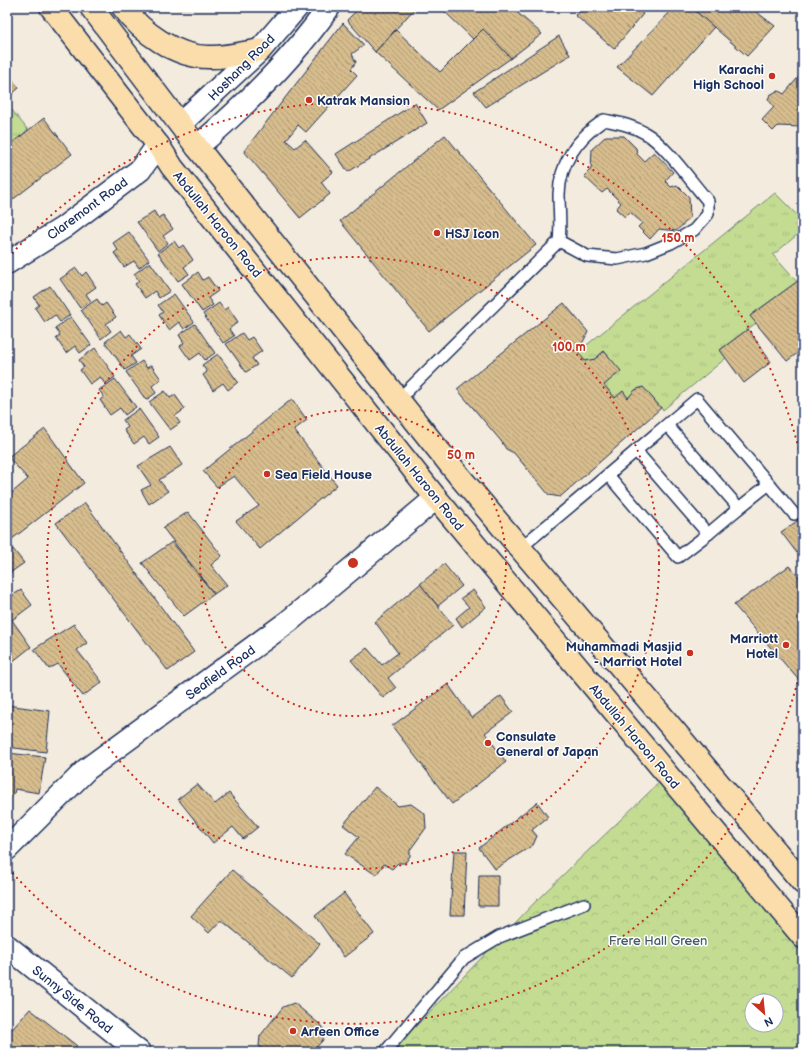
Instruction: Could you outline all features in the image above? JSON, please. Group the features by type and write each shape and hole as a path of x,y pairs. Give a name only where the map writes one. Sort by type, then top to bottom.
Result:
{"main road":[{"name":"Abdullah Haroon Road","path":"52,7 158,145 172,167 436,498 803,937"},
{"path":"91,7 197,147 460,477 803,883"},
{"path":"123,7 154,37 177,51 207,58 230,56 260,50"}],"street":[{"name":"Hoshang Road","path":"180,124 260,50 297,7"},
{"path":"197,147 232,118 276,72 311,33 329,7"},
{"path":"140,170 158,145"},
{"name":"Claremont Road","path":"7,263 63,228 140,170 172,167"},
{"name":"Seafield Road","path":"7,849 87,769 289,620 436,498"},
{"name":"Sunny Side Road","path":"7,946 139,1052"}],"lane":[{"path":"398,399 559,241 561,225 559,192 568,157 576,143 588,131 604,120 628,124 647,133 667,152 708,202 708,214 694,230 671,243 646,253 617,259 588,256 559,241"},
{"path":"520,548 608,476 697,399 794,514"},
{"path":"667,425 739,508"},
{"path":"636,452 708,534"},
{"path":"608,476 678,557 769,484"},
{"path":"385,1052 464,958 499,937 584,904"}],"green space":[{"path":"7,104 28,130 7,147"},
{"path":"775,193 803,221 803,230 773,255 797,282 751,315 756,323 720,350 726,358 663,410 643,387 635,390 628,398 623,391 615,398 604,385 620,371 604,351 595,359 585,361 578,352"},
{"name":"Frere Hall Green","path":"667,775 803,939 803,1052 391,1052 540,897"}],"building":[{"path":"166,7 227,7 166,8"},
{"path":"360,7 416,7 375,52 347,20"},
{"path":"440,7 511,7 542,34 511,58 483,29 473,39"},
{"path":"587,7 634,7 643,14 614,49 575,15"},
{"path":"675,7 691,7 714,27 653,96 617,67"},
{"path":"691,7 750,7 775,26 747,56"},
{"name":"Katrak Mansion","path":"343,23 364,45 352,54 356,62 351,69 357,75 306,132 298,125 286,140 295,148 305,140 333,172 321,182 330,194 300,218 244,151"},
{"path":"483,29 511,58 438,110 375,52 396,30 440,72"},
{"path":"559,36 570,55 486,107 474,92"},
{"path":"7,73 19,88 7,98"},
{"path":"802,73 803,125 801,127 778,126 773,131 762,120 774,107 768,99 770,95 779,91 784,94"},
{"path":"415,103 427,123 348,172 336,154"},
{"path":"44,118 72,154 7,204 7,147"},
{"name":"HSJ Icon","path":"445,135 536,245 429,331 340,221"},
{"path":"606,136 624,136 636,148 637,154 644,161 654,152 673,172 665,181 671,187 677,185 689,197 690,218 676,231 659,229 650,239 638,227 642,223 630,212 625,217 616,209 621,203 607,189 602,193 584,176 591,169 592,149"},
{"path":"154,211 158,218 163,215 173,229 163,236 168,243 158,251 137,222"},
{"path":"129,232 149,260 139,268 134,261 124,267 114,253 118,250 113,243"},
{"path":"174,241 179,248 183,245 193,260 184,267 189,274 178,281 158,253"},
{"path":"150,262 170,291 159,298 155,291 145,298 135,284 139,281 134,274"},
{"path":"76,268 82,276 86,272 96,287 86,294 91,301 80,308 60,279"},
{"path":"198,272 203,280 208,277 218,291 208,298 213,305 202,312 182,284"},
{"path":"802,278 803,349 787,361 750,316"},
{"path":"50,286 70,315 60,322 55,315 45,322 35,308 39,305 34,297"},
{"path":"174,294 194,322 184,329 179,322 169,330 159,315 163,312 158,305"},
{"path":"97,299 102,306 106,303 116,317 106,324 111,331 101,339 81,310"},
{"path":"219,303 224,310 228,307 238,322 229,329 234,336 223,343 203,314"},
{"path":"564,303 588,332 578,352 585,361 595,359 604,351 621,371 604,385 615,398 623,391 628,398 635,390 643,387 661,408 560,497 549,495 514,453 506,449 457,389"},
{"path":"71,317 91,345 80,353 75,346 66,353 56,338 60,335 55,328"},
{"path":"195,324 215,353 205,360 200,353 190,360 180,346 184,343 179,335"},
{"path":"748,329 771,362 744,383 720,350"},
{"path":"121,330 126,337 130,334 141,349 131,356 136,363 125,370 105,342"},
{"path":"242,333 247,340 252,337 262,351 252,358 257,365 246,372 226,344"},
{"path":"95,348 115,377 105,384 100,377 90,384 80,370 84,367 79,360"},
{"path":"218,354 238,382 228,390 223,383 213,390 203,375 207,372 202,365"},
{"path":"142,361 147,368 151,365 161,379 152,386 156,393 146,400 126,372"},
{"path":"115,379 136,407 125,415 120,408 110,415 100,400 104,397 99,390"},
{"path":"165,391 170,398 175,395 185,409 175,416 180,423 170,430 149,402"},
{"name":"Sea Field House","path":"292,399 307,420 294,430 337,485 260,549 236,521 259,506 234,476 217,487 203,471"},
{"path":"139,409 159,437 149,444 144,437 134,444 124,430 128,427 123,420"},
{"path":"45,429 84,483 7,543 7,497 28,479 8,457"},
{"path":"170,447 182,465 159,480 168,491 149,504 141,490 151,485 138,466"},
{"path":"85,503 194,652 168,671 56,523"},
{"path":"188,512 222,556 211,565 227,585 214,594 163,528"},
{"path":"803,517 803,561 781,532"},
{"path":"172,542 214,594 184,616 142,563"},
{"path":"13,549 24,563 7,575 7,553"},
{"path":"444,564 462,586 438,606 420,584"},
{"name":"Marriott Hotel","path":"789,566 803,582 803,685 734,605"},
{"path":"420,584 453,625 388,678 396,688 383,698 351,660 367,648 382,665 398,653 375,622"},
{"path":"21,590 32,605 12,620 31,647 7,666 7,599"},
{"path":"473,590 486,607 462,627 456,618 469,607 461,598"},
{"path":"74,624 87,643 77,650 102,682 83,696 58,664 49,669 34,649"},
{"path":"448,684 472,718 501,696 513,712 485,733 506,762 452,804 392,726"},
{"path":"7,705 50,711 46,752 7,747"},
{"path":"7,753 45,757 39,793 15,789 14,794 7,800"},
{"path":"197,784 215,804 229,793 258,827 243,839 233,827 213,843 178,799"},
{"path":"375,787 398,806 411,804 425,814 426,828 410,850 410,856 405,863 398,863 392,869 384,864 376,875 345,854 359,837 343,825"},
{"path":"537,802 548,817 532,830 537,836 533,845 495,869 479,848"},
{"path":"454,851 467,851 464,915 450,915"},
{"path":"232,870 320,944 292,978 221,920 209,933 191,916"},
{"path":"479,875 498,875 498,906 478,906"},
{"path":"344,893 374,934 344,957 315,916"},
{"name":"Arfeen Office","path":"294,1003 323,1027 323,1040 312,1052 265,1052 259,1046 260,1036 283,1007"},
{"path":"30,1009 77,1046 71,1052 7,1052 7,1035"}],"place":[{"name":"Karachi High School","path":"772,76"},
{"name":"Katrak Mansion","path":"309,100"},
{"name":"HSJ Icon","path":"437,233"},
{"name":"Sea Field House","path":"267,474"},
{"name":"Marriott Hotel","path":"786,645"},
{"name":"Muhammadi Masjid - Marriot Hotel","path":"690,653"},
{"name":"Consulate General of Japan","path":"488,743"},
{"name":"Arfeen Office","path":"293,1031"}]}
